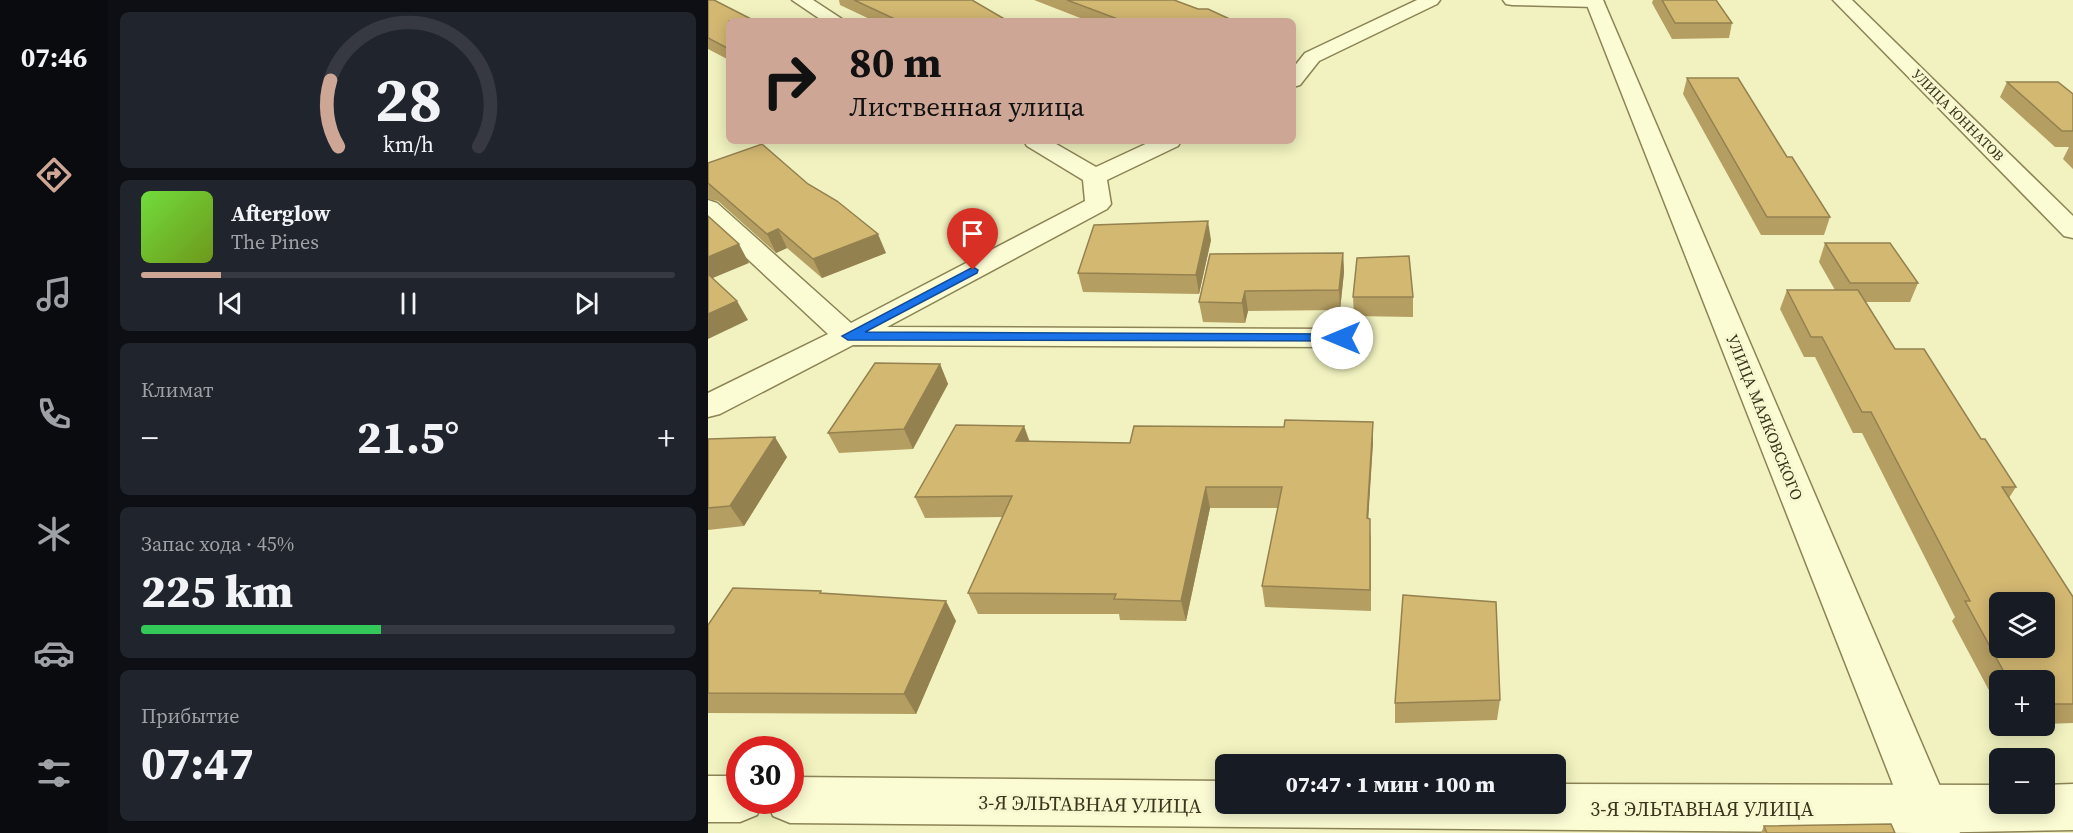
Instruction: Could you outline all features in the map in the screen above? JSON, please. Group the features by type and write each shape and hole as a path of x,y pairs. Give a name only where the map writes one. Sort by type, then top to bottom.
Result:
{"street":[{"path":"801,0 831,18"},
{"path":"1296,77 1312,57 1431,0"},
{"path":"1512,0 1594,1"},
{"name":"УЛИЦА ЮННАТОВ","path":"1842,0 2073,230"},
{"name":"УЛИЦА МАЯКОВСКОГО","path":"1594,1 1931,822"},
{"path":"1296,51 1312,57"},
{"path":"1040,144 1095,177"},
{"path":"1095,177 1164,144"},
{"path":"708,406 848,336 1098,204 1095,177"},
{"path":"708,208 848,336 1342,338"},
{"path":"708,799 726,800"},
{"name":"3-Я ЭЛЬТАВНАЯ УЛИЦА","path":"804,801 1241,819 1931,822 2073,807"}],"building":[{"path":"708,0 714,0 749,18 726,18 726,47 708,38"},
{"path":"854,0 972,0 1003,18 893,18"},
{"path":"1067,0 1174,0 1198,9 1208,9 1228,18 1115,18"},
{"path":"1662,0 1716,0 1732,23 1675,23"},
{"path":"1687,78 1738,78 1787,157 1792,157 1830,217 1767,217"},
{"path":"2007,82 2058,82 2073,94 2073,131 2062,131"},
{"path":"762,144 808,184 837,201 878,234 813,259 778,229 767,234 708,183 708,163"},
{"path":"708,216 739,244 708,257"},
{"path":"1208,221 1196,275 1078,273 1094,225"},
{"path":"1825,243 1890,243 1918,283 1850,283"},
{"path":"1343,253 1339,290 1245,291 1242,303 1199,302 1210,254"},
{"path":"1409,256 1413,297 1353,297 1357,258"},
{"path":"708,274 737,301 708,314"},
{"path":"1787,290 1858,290 1895,349 1924,349 1981,439 1985,439 2016,487 2002,487 2073,597 2073,704 2055,704 2055,670 2003,670 1996,658 2055,658 2055,592 1989,592 1989,645 1965,601 1970,601 1871,412 1862,412 1822,337 1811,337"},
{"path":"875,363 940,364 904,429 828,433"},
{"path":"1285,420 1373,422 1367,518 1370,519 1370,590 1262,586 1282,487 1206,487 1181,601 1114,599 1116,594 968,593 1012,496 915,497 956,425 1024,426 1016,441 1130,443 1134,426 1284,427"},
{"path":"775,437 730,506 708,508 708,439"},
{"path":"733,588 821,591 820,593 946,601 904,694 708,693 708,625"},
{"path":"1403,595 1496,602 1500,700 1395,703"},
{"path":"1891,824 1895,833 1767,833 1764,826"}],"route":[{"path":"973,270 848,336 1342,338"}]}
